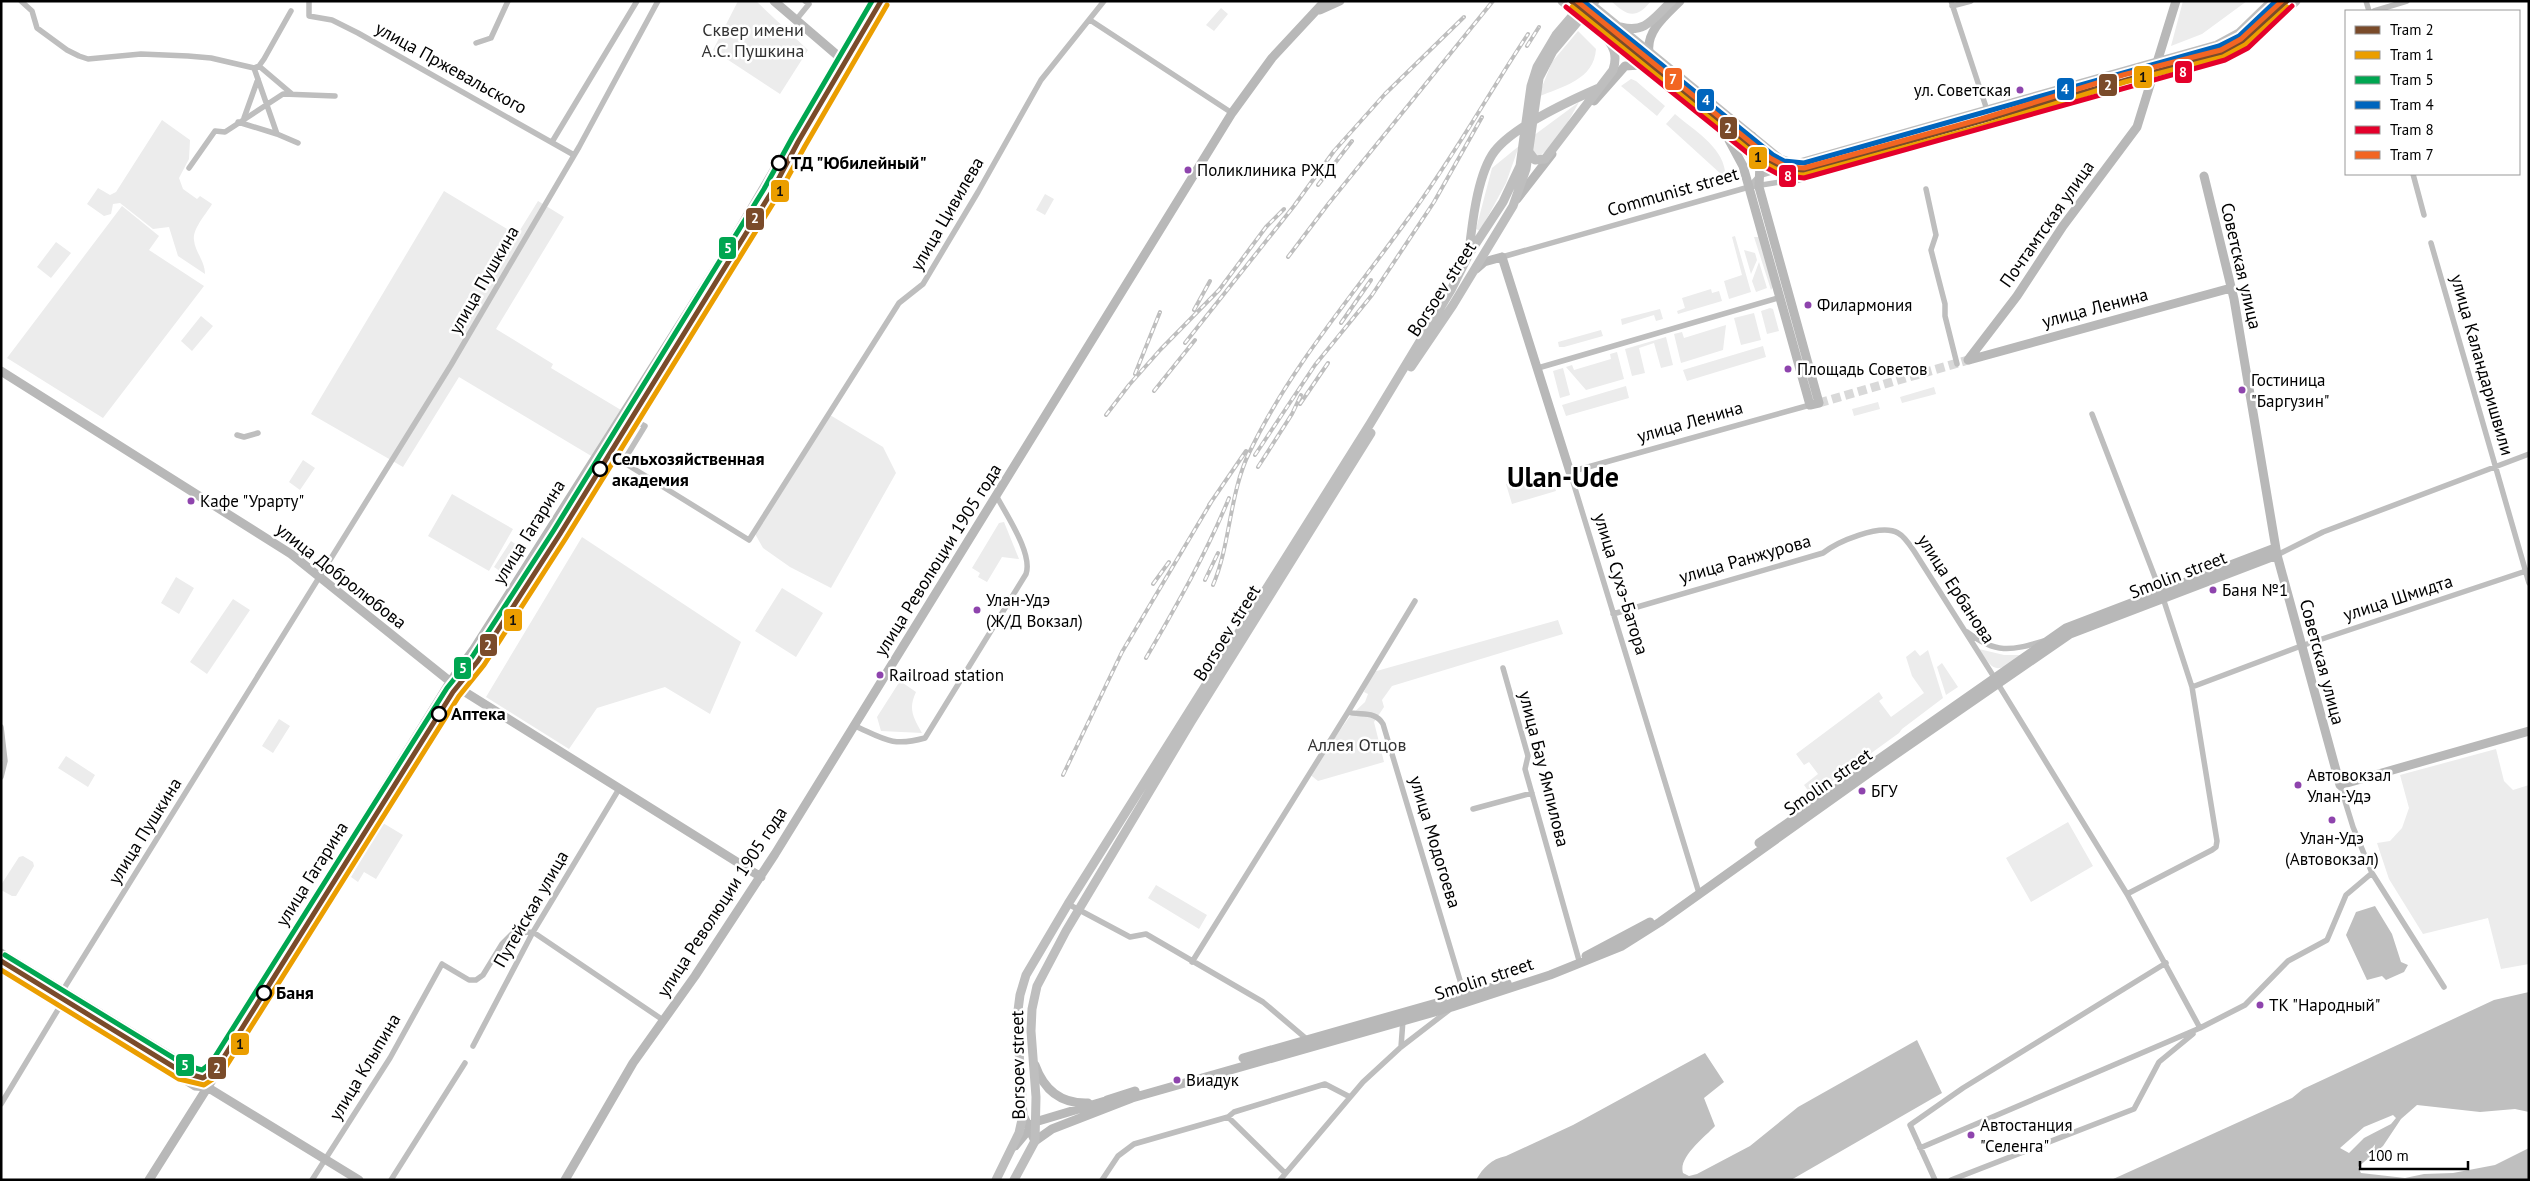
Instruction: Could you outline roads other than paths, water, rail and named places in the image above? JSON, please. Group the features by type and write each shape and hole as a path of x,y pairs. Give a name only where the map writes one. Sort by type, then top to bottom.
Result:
{"main road":[{"path":"1562,1 1606,36 1614,48 1616,58 1613,70 1544,159 1534,160 1528,147 1531,86 1543,55 1567,28 1586,1 1780,159 1796,164 2217,45 2239,33 2272,1"},
{"name":"Borsoev street","path":"1014,1180 1035,1141 1032,1126 1035,1064 1031,1031 1037,986 1191,722 1412,364 1474,271 1513,206 1522,186 1539,78 1567,28 1595,1"},
{"path":"1652,19 1664,1"},
{"path":"1618,27 1633,30 1644,28 1672,1"},
{"name":"Communist street","path":"1793,180 2222,58 2244,47 2266,30 2296,1"},
{"path":"1640,65 1760,163 1793,180"},
{"name":"Borsoev street","path":"1469,254 1471,230 1483,179 1492,156 1498,148 1516,133 1561,105 1596,91"},
{"name":"Borsoev street","path":"996,1180 1011,1151 1023,1115 1017,1018 1020,995 1026,975 1068,904 1370,424 1451,290 1469,254 1512,185 1528,147"}],"street":[{"path":"21,1 32,11 37,28 66,50 79,56 88,59 141,54 211,58 257,67 293,94"},
{"name":"улица Пржевальского","path":"309,1 309,16 332,20 358,33 574,155"},
{"path":"476,42 491,38 508,1"},
{"path":"552,142 637,1"},
{"name":"улица Пушкина","path":"1,1104 62,1003 63,990 451,365 579,147 658,1"},
{"path":"774,1 845,61"},
{"path":"796,20 809,4 805,1"},
{"name":"улица Гагарина","path":"455,686 512,617 635,421 845,61 874,1"},
{"name":"улица Гагарина","path":"149,1180 206,1082 217,1075 455,686 474,649 884,1"},
{"name":"улица Цивилева","path":"635,421 645,426 623,462 749,540 899,303 923,284 978,192 1041,80 1104,1"},
{"name":"улица Революции 1905 года","path":"565,1180 633,1063 695,976 761,877 1232,113 1272,58 1325,1"},
{"name":"улица Революции 1905 года","path":"1312,13 1340,1"},
{"path":"1649,52 1649,38 1658,24 1680,1"},
{"path":"1970,1 1952,4 1987,110"},
{"name":"Почтамтская улица","path":"1968,360 2016,296 2063,226 2137,127 2176,1"},
{"path":"2377,10 2407,1"},
{"path":"277,134 258,79 257,67 291,11"},
{"path":"1090,20 1232,113"},
{"path":"1606,36 1640,65"},
{"path":"1513,206 1527,184 1587,109 1625,66 1640,65"},
{"path":"241,120 258,79"},
{"path":"189,168 215,131 225,132 283,94 335,96"},
{"path":"241,120 298,143"},
{"path":"1752,135 1760,163 1759,187 1814,404"},
{"path":"1726,136 1736,149 1785,295"},
{"path":"1749,187 1759,176 1796,164"},
{"path":"2413,175 2424,215"},
{"name":"Советская улица","path":"2204,176 2231,288 2276,551 2340,785 2353,827 2372,873 2444,987"},
{"name":"Communist street","path":"1502,257 1749,187 1759,187 1793,180"},
{"path":"1926,189 1936,235 1931,250 1945,304 1944,316 1957,364"},
{"name":"улица Каландаришвили","path":"2430,243 2529,583"},
{"path":"1489,246 1502,257"},
{"path":"1474,271 1484,262 1502,257"},
{"name":"улица Сухэ-Батора","path":"1502,257 1538,368 1698,890"},
{"name":"улица Ленина","path":"1968,360 2231,288"},
{"path":"1538,368 1785,295"},
{"name":"улица Добролюбова","path":"1,371 291,554 455,686 761,877"},
{"name":"улица Ленина","path":"1570,472 1814,404"},
{"path":"2092,414 2162,594 2192,687 2217,842 2216,847 2127,894"},
{"path":"238,435 244,437 258,433"},
{"name":"Smolin street","path":"1035,1141 1052,1129 1132,1098 1311,1043 1452,1007 1466,999 1622,946 1660,922 1698,890 1996,680 2070,634 2162,594 2529,454"},
{"path":"854,726 892,742 906,743 925,738 1026,574 1029,566 1026,554 997,497"},
{"name":"улица Ранжурова","path":"1613,614 1822,552 1834,544 1883,530"},
{"name":"улица Ербанова","path":"1883,530 1898,533 1908,544 1996,680 2127,894 2200,1028"},
{"name":"улица Шмидта","path":"2192,687 2301,646 2527,571"},
{"path":"1996,680 2045,641 2066,628 2162,594"},
{"path":"1192,962 1350,713 1415,601"},
{"path":"1963,629 1984,645 2001,649 2021,647 2045,641"},
{"name":"улица Бау Ямпилова","path":"1503,668 1528,756 1525,769 1580,961"},
{"name":"улица Модогоева","path":"1350,713 1364,712 1380,719 1383,724 1466,999"},
{"path":"1,727 5,761 1,778"},
{"path":"2340,785 2529,730"},
{"name":"Путейская улица","path":"473,1046 533,932 619,789"},
{"path":"1473,809 1532,793"},
{"path":"1920,1148 2200,1028 2245,1005 2288,960 2327,940 2346,895 2372,873"},
{"path":"1068,904 1130,937 1146,934 1263,1002 1311,1043"},
{"path":"533,932 663,1020"},
{"name":"улица Клыпина","path":"312,1180 390,1058 442,964 468,980 476,980 483,975 502,944 513,933 533,932"},
{"path":"1,953 63,990 359,1180"},
{"path":"1935,1180 1910,1125 1963,1088 2166,963"},
{"path":"1,965 194,1086 206,1082"},
{"path":"1107,1100 1466,999"},
{"path":"1280,1180 1363,1082 1401,1047 1452,1007"},
{"path":"1401,1047 1403,1020"},
{"path":"1951,1180 2134,1109 2159,1062 2200,1028"},
{"path":"391,1180 464,1063"},
{"name":"Smolin street","path":"1035,1064 1045,1087 1053,1094 1066,1101 1096,1103"},
{"path":"1102,1180 1118,1156 1134,1144 1228,1117 1234,1112 1325,1084 1350,1097"},
{"name":"Smolin street","path":"1032,1126 1096,1103 1132,1098"},
{"path":"1011,1151 1032,1126 1023,1115"},
{"path":"1228,1117 1285,1173"}],"tunnel":[{"path":"1819,403 1968,360"}],"railway":[{"path":"1288,257 1329,203 1493,1"},
{"path":"1185,343 1294,206 1334,151 1385,94 1464,17"},
{"path":"1527,46 1539,27"},
{"path":"1213,585 1219,569 1243,467 1266,420 1323,332 1439,175 1528,34"},
{"path":"1255,455 1315,365 1372,295 1434,202 1482,117"},
{"path":"1318,185 1352,141"},
{"path":"1106,415 1129,385 1161,349 1219,290 1266,227 1284,209"},
{"path":"1341,323 1371,280"},
{"path":"1194,310 1210,281"},
{"path":"1135,374 1160,312"},
{"path":"1154,391 1195,340"},
{"path":"1300,404 1328,363"},
{"path":"1258,467 1292,414 1301,395"},
{"path":"1209,505 1246,451"},
{"path":"1146,658 1211,539 1229,498"},
{"path":"1063,775 1122,652 1213,499"},
{"path":"1205,580 1218,553"},
{"path":"1153,584 1169,562"}],"tram line":[{"name":"5","path":"5,955 185,1065 202,1070 211,1063 447,688 472,657 554,530 764,189 872,1"},
{"name":"2","path":"1,961 182,1072 203,1078 217,1068 453,692 478,661 560,534 771,193 798,142 881,1"},
{"name":"2","path":"1571,1 1769,161 1782,168 1804,171 2222,53 2243,42 2287,1"},
{"name":"7","path":"1577,1 1770,158 1787,167 1804,168 1981,119 2123,75 2221,50 2241,39 2282,1"},
{"name":"4","path":"1583,1 1773,155 1784,161 1804,163 2219,46 2239,36 2276,1"},
{"name":"1","path":"1,970 179,1079 204,1085 222,1073 459,696 484,665 566,538 777,197 887,5"},
{"name":"8","path":"1566,7 1765,167 1780,175 1804,178 2225,60 2248,48 2292,6"},
{"name":"1","path":"1572,7 1766,164 1785,174 1804,175 1983,126 2125,82 2223,57 2245,45 2287,7"}],"place":[{"name":"ул. Советская","path":"2020,90"},
{"name":"ТД \"Юбилейный\"","path":"779,163"},
{"name":"Поликлиника РЖД","path":"1188,170"},
{"name":"Филармония","path":"1808,305"},
{"name":"Площадь Советов","path":"1788,369"},
{"name":"Гостиница \"Баргузин\"","path":"2242,390"},
{"name":"Сельхозяйственная академия","path":"600,469"},
{"name":"Кафе \"Урарту\"","path":"191,501"},
{"name":"Баня №1","path":"2213,590"},
{"name":"Улан-Удэ (Ж/Д Вокзал)","path":"977,610"},
{"name":"Railroad station","path":"880,675"},
{"name":"Аптека","path":"439,714"},
{"name":"Автовокзал Улан-Удэ","path":"2298,785"},
{"name":"БГУ","path":"1862,791"},
{"name":"Улан-Удэ (Автовокзал)","path":"2332,820"},
{"name":"Баня","path":"264,993"},
{"name":"ТК \"Народный\"","path":"2260,1005"},
{"name":"Виадук","path":"1177,1080"},
{"name":"Автостанция \"Селенга\"","path":"1971,1135"}],"district":[{"name":"Ulan-Ude","path":"1563,477"}],"park label":[{"name":"Сквер имени А.С. Пушкина","path":"753,40"},
{"name":"Аллея Отцов","path":"1357,745"}]}
